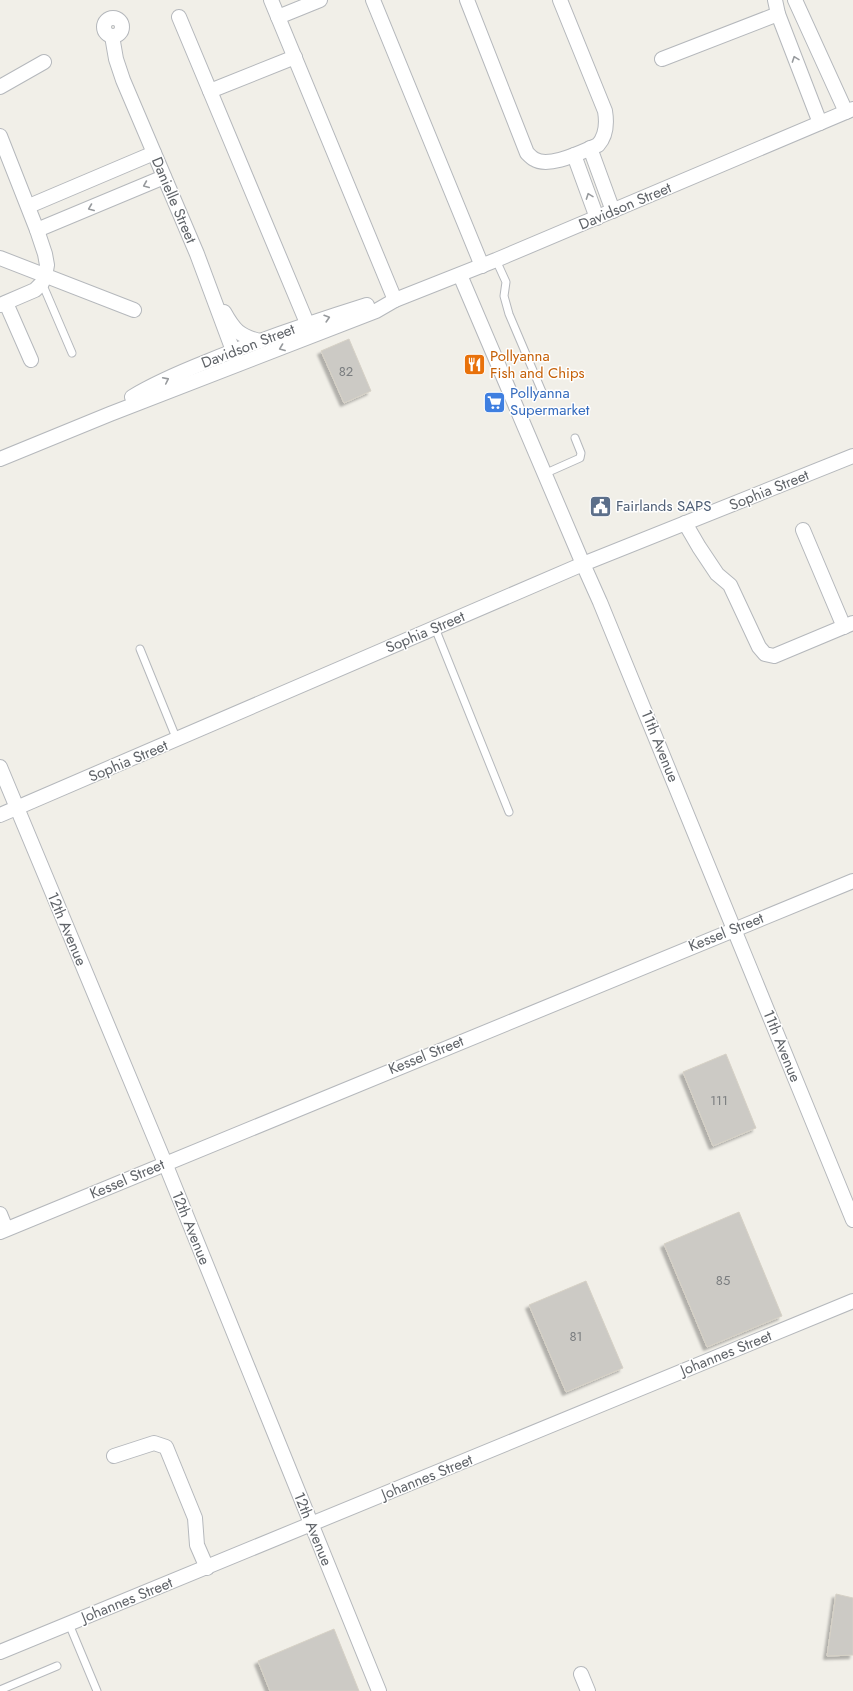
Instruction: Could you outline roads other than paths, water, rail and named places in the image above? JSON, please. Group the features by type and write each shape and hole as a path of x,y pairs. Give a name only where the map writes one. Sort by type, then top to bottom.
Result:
{"street":[{"path":"271,0 395,300"},
{"path":"278,17 320,0"},
{"path":"373,0 482,266"},
{"path":"467,0 527,152 533,159 539,161 556,161 598,145 602,140 606,117 560,0"},
{"path":"795,0 850,110"},
{"path":"662,59 777,7 820,123"},
{"path":"179,17 308,323"},
{"name":"Danielle Street","path":"112,36 116,59 123,80 196,254 238,364"},
{"path":"210,91 295,57"},
{"path":"0,87 44,62"},
{"name":"Davidson Street","path":"0,459 110,414 376,311 395,300 460,275 597,218 850,110"},
{"path":"1,142 29,206 45,254 47,265 44,280 26,295 3,304 31,360"},
{"path":"590,148 614,210"},
{"path":"29,206 154,153"},
{"path":"574,155 597,218"},
{"path":"37,230 164,177"},
{"path":"196,254 218,302 236,331 248,338 260,341"},
{"path":"0,258 44,280 134,310"},
{"name":"11th Avenue","path":"460,275 600,602 853,1220"},
{"name":"Davidson Street","path":"110,414 124,401 134,395 181,372 232,351 308,323 374,304 395,300"},
{"name":"Sophia Street","path":"0,816 583,564 853,456"},
{"path":"685,523 717,574 730,585 759,647 765,654 774,656 848,625 803,530"},
{"name":"12th Avenue","path":"0,767 165,1164 379,1691"},
{"name":"Kessel Street","path":"3,1231 853,881"},
{"path":"0,1214 3,1231"},
{"name":"Johannes Street","path":"0,1652 853,1301"},
{"path":"114,1456 154,1443 166,1447 195,1518 197,1545 207,1568"},
{"path":"581,1674 588,1691"}],"lane":[{"path":"496,260 506,282 504,296 510,314 543,394"},
{"path":"44,280 72,353"},
{"path":"544,474 580,458 581,453 575,438"},
{"path":"435,628 509,812"},
{"path":"140,649 177,740"},
{"path":"69,1624 97,1691"},
{"path":"0,1690 57,1666"}],"place":[{"name":"Pollyanna Fish and Chips","path":"474,365"},
{"name":"Pollyanna Supermarket","path":"495,402"},
{"name":"Fairlands SAPS","path":"600,506"}]}
